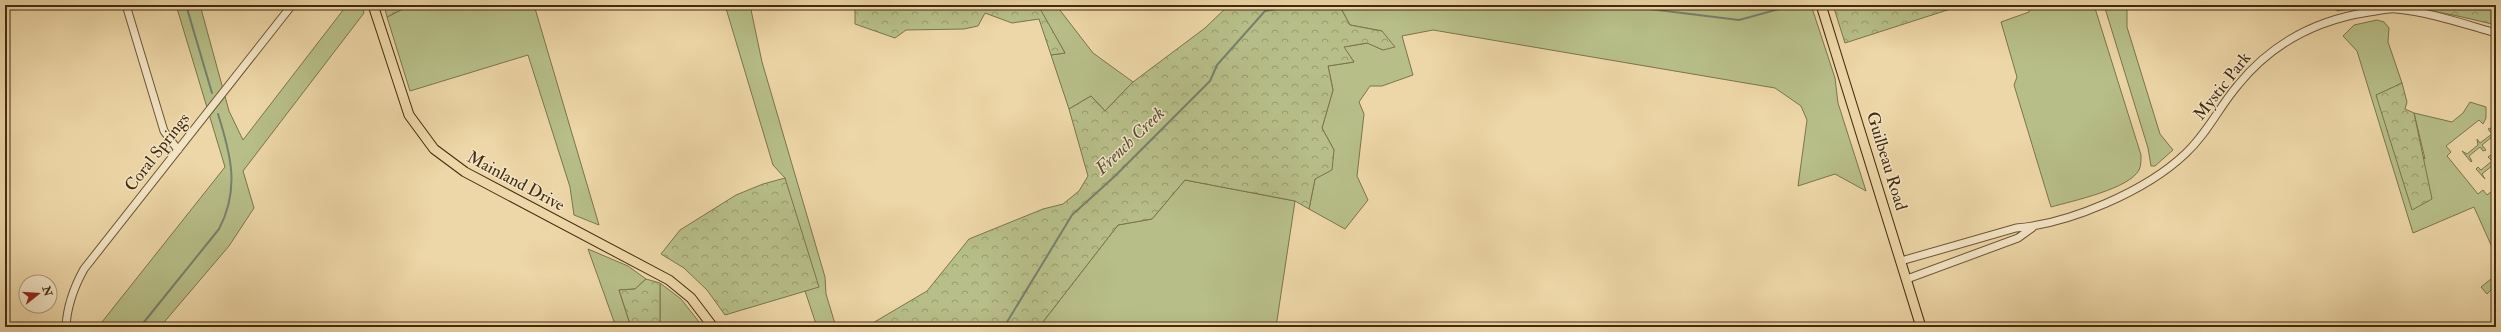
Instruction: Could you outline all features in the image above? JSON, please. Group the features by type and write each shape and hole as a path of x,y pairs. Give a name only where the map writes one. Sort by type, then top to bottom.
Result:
{"main road":[{"name":"Mainland Drive","path":"373,5 409,116 434,149 465,172 669,280 691,298 713,327"},
{"name":"Guilbeau Road","path":"1821,5 1921,327"}],"street":[{"path":"126,5 164,131 178,150"},
{"name":"Coral Springs","path":"66,327 73,292 84,269 292,5"},
{"name":"Mystic Park","path":"1901,261 2016,228 2034,227 2123,197 2166,171 2201,138 2237,86 2266,56 2280,45 2317,25 2354,14 2395,8 2496,33"},
{"name":"Mystic Park","path":"1907,279 2018,238 2034,227"}],"green space":[{"path":"176,5 200,5 229,111 243,140 347,5 362,5 364,13 243,171 254,208 229,246 160,327 98,327 225,167"},
{"path":"384,5 411,5 387,17"},
{"path":"411,5 467,5 474,9 495,5 534,5 599,225 574,215 570,187 528,55 410,91 387,17"},
{"path":"725,5 750,5 762,62 825,277 826,294 836,327 817,327 804,288 785,178 773,165"},
{"path":"855,5 1038,5 1065,53 1051,55 1039,19 1012,23 985,13 978,26 964,29 906,30 895,38 855,24"},
{"path":"1037,5 1056,5 1093,53 1133,82 1105,111 1091,96 1069,109 1051,55 1065,53"},
{"path":"1229,5 1339,5 1350,25 1382,31 1395,47 1383,50 1367,43 1344,47 1354,62 1328,66 1333,90 1322,128 1334,150 1332,170 1315,179 1309,209 1295,201 1185,180 1152,219 1118,225 1039,327 866,327 927,291 969,239 1043,209 1063,204 1079,191 1088,176 1069,109 1091,96 1105,111 1133,82 1205,28"},
{"path":"1339,5 1811,5 1835,78 1838,103 1866,191 1835,174 1798,186 1807,120 1801,106 1775,88 1433,30 1402,36 1413,75 1382,86 1370,86 1359,102 1364,114 1357,176 1368,200 1345,229 1309,209 1315,179 1334,150 1322,128 1333,90 1328,66 1354,62 1343,47 1368,43 1383,50 1382,31 1350,25"},
{"path":"1833,5 1963,5 1845,43"},
{"path":"2029,5 2094,5 2141,155 2141,165 2139,170 2133,177 2124,183 2085,198 2051,207 2014,85 2017,77 2001,22 2029,12"},
{"path":"2104,5 2127,5 2127,27 2160,134 2173,150 2155,166 2151,166 2148,148"},
{"path":"2336,5 2496,5 2496,25 2417,9 2379,7 2337,11"},
{"path":"2377,20 2384,22 2389,28 2388,42 2402,83 2376,96 2425,159 2414,113 2452,122 2463,113 2470,102 2486,107 2486,118 2483,124 2479,120 2446,146 2451,152 2447,156 2478,194 2483,190 2487,195 2496,188 2496,256 2474,207 2413,233 2357,51 2343,36 2354,25"},
{"path":"2402,83 2407,102 2405,109 2414,113 2432,199 2412,210 2376,95"},
{"path":"2490,128 2496,136 2496,140 2493,136 2482,145 2486,150 2483,151 2480,147 2469,156 2472,161 2471,162 2462,151 2467,154 2478,145 2477,139 2480,143 2492,134 2488,129"},
{"path":"2491,155 2494,159 2496,157 2496,166 2494,164 2482,174 2485,179 2476,169 2478,167 2481,170 2492,161 2488,157"},
{"path":"785,178 819,287 725,315 707,290 684,268 661,254 680,230 736,195 763,184"},
{"path":"1185,180 1295,201 1276,327 1039,327 1118,225 1152,219"},
{"path":"588,249 628,266 646,279 635,289 619,290 631,327 616,327"},
{"path":"2496,275 2496,285 2487,294 2481,287"},
{"path":"646,279 660,283 660,327 631,327 619,290 635,289"},
{"path":"660,283 681,299 703,327 660,327"}],"waterway":[{"path":"186,5 212,93"},
{"name":"French Creek","path":"1004,327 1072,215 1115,176 1210,81 1217,65 1265,11 1299,5"},
{"name":"French Creek","path":"1617,5 1739,20 1794,5"},
{"path":"140,327 219,229 226,214 230,200 230,158 218,114"}]}
